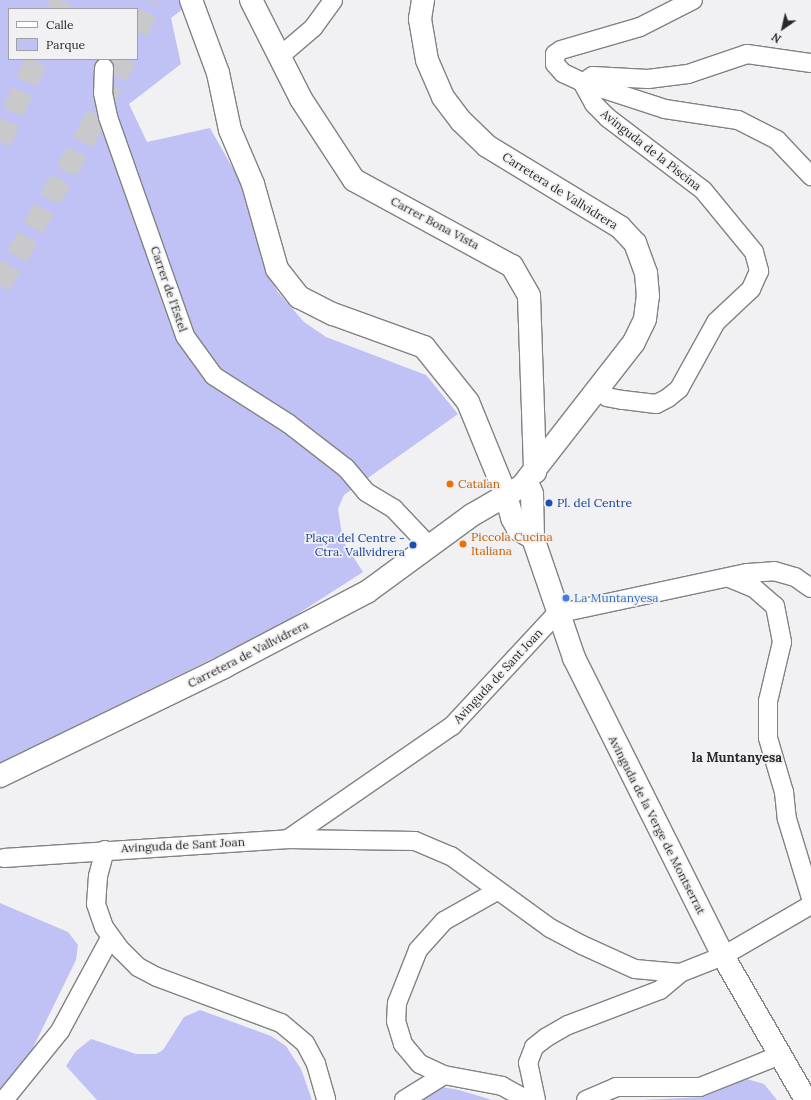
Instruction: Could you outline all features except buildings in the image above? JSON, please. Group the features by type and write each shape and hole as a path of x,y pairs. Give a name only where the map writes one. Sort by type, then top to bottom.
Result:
{"street":[{"path":"191,0 218,72 230,130 253,184 277,269 299,297 333,314 424,347 468,402 506,495 518,529 533,538"},
{"name":"Carrer Bona Vista","path":"251,0 301,99 354,180 512,266 529,296 533,538"},
{"path":"279,57 313,28 333,0"},
{"name":"Carretera de Vallvidrera","path":"0,776 224,667 360,596 482,509 506,495 531,477 634,342 645,319 648,284 637,249 620,227 487,146 461,121 443,97 427,60 420,19 423,0"},
{"path":"693,0 640,27 555,54 555,64 563,73 582,82 593,76 648,79 688,74 747,54 811,63"},
{"name":"Carrer de l'Estel","path":"104,68 103,93 108,117 185,336 214,376 289,424 346,468 366,492 394,509 430,546"},
{"name":"Avinguda de la Piscina","path":"582,82 594,104 608,118 703,190 754,252 759,271 751,289 716,322 679,389 668,398 656,404 607,397 597,390"},
{"name":"Avinguda de la Piscina","path":"582,82 665,109 738,120 777,140 811,176"},
{"name":"Avinguda de la Verge de Montserrat","path":"533,538 556,614 600,712 723,956 778,1056 806,1100"},
{"path":"556,614 729,578 774,571 795,577 811,588"},
{"path":"729,578 754,588 775,606 782,642 768,702 768,738 784,792 786,819 811,898"},
{"name":"Avinguda de Sant Joan","path":"326,1100 316,1064 305,1043 281,1023 232,1002 157,977 138,967 110,938 96,904 98,876 105,850 288,839 452,726 556,614"},
{"path":"288,839 415,841 450,856 550,928 616,961 647,972 680,973"},
{"path":"4,858 105,850"},
{"path":"497,891 444,921 418,950 397,1003 396,1022 403,1044 420,1064 444,1075 502,1086 527,1100"},
{"path":"536,1100 528,1063 534,1047 568,1025 660,990 680,973 723,956 811,905"},
{"path":"4,1100 60,1031 110,938"},
{"path":"586,1100 616,1087 700,1087 778,1056"},
{"path":"404,1100 444,1075"}],"green space":[{"path":"0,0 180,0 184,8 171,18 181,64 129,104 147,142 210,128 244,188 257,219 260,255 277,291 304,322 326,337 426,375 458,414 344,495 338,509 343,541 363,572 279,626 0,763"},
{"path":"0,903 68,932 78,945 76,960 26,1062 0,1092"},
{"path":"200,1010 271,1036 286,1046 301,1069 312,1100 97,1100 66,1066 76,1051 91,1039 136,1054 156,1054 163,1050 184,1017"},
{"path":"747,1079 764,1084 777,1100 642,1100 703,1097"},
{"path":"442,1087 459,1090 492,1100 419,1100"}],"tunnel":[{"path":"57,8 61,0"},
{"path":"138,30 151,0"},
{"path":"0,142 37,60"},
{"path":"0,285 87,135 124,60"}],"place":[{"name":"Catalan","path":"450,484"},
{"name":"Pl. del Centre","path":"549,503"},
{"name":"Piccola Cucina Italiana","path":"463,544"},
{"name":"Plaça del Centre - Ctra. Vallvidrera","path":"413,545"},
{"name":"La Muntanyesa","path":"566,598"}],"district":[{"name":"la Muntanyesa","path":"737,758"}]}
